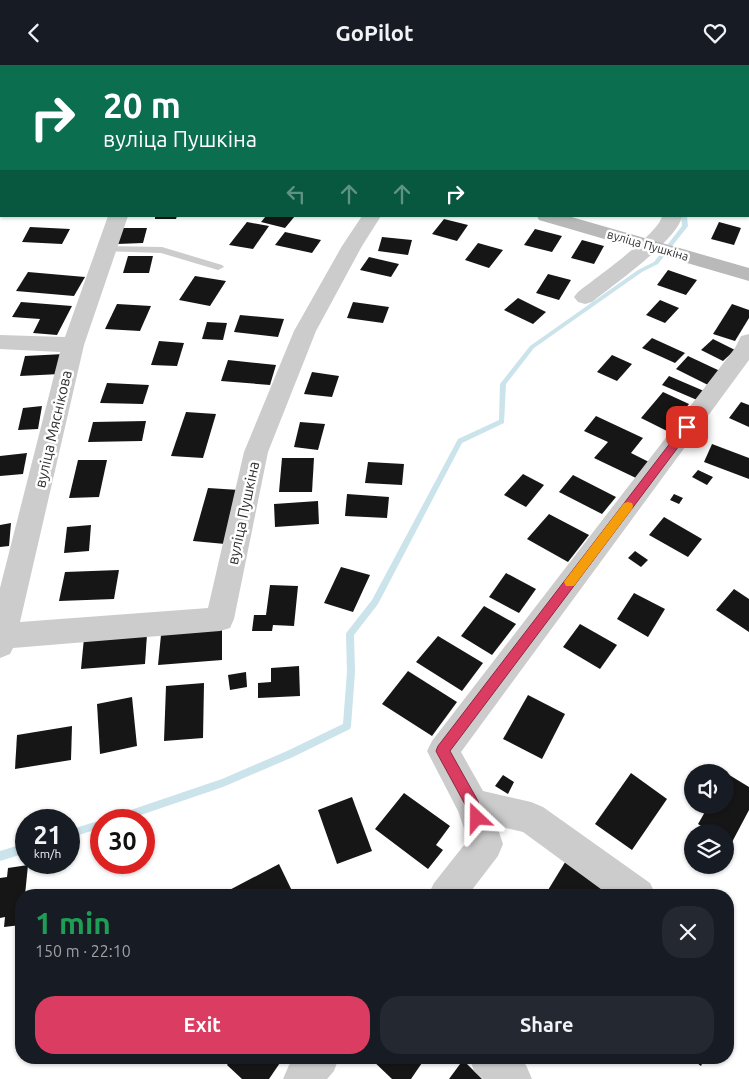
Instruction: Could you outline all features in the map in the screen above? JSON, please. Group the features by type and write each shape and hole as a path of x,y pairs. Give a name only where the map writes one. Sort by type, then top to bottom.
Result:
{"main road":[{"name":"вуліца Пушкіна","path":"550,217 749,275"}],"street":[{"name":"вуліца Мяснікова","path":"1,639 73,345 118,217"},
{"name":"вуліца Пушкіна","path":"1,639 220,619 256,452 305,331 352,246 371,217"},
{"path":"585,297 654,246 671,223 672,217"},
{"path":"451,889 486,844 473,805 443,751 740,358 749,341"},
{"path":"0,342 73,345"},
{"path":"473,805 531,818 630,889"},
{"path":"303,1079 315,1064"},
{"path":"496,1064 512,1079"}],"lane":[{"path":"106,249 162,251 218,267"}],"building":[{"path":"155,217 177,217 176,219 155,219"},
{"path":"265,217 294,217 285,228 261,222"},
{"path":"444,219 468,225 457,241 432,234"},
{"path":"247,222 269,226 253,249 229,245"},
{"path":"719,222 741,228 734,245 711,239"},
{"path":"30,227 70,229 62,244 22,242"},
{"path":"121,228 147,228 143,243 117,244"},
{"path":"535,229 562,236 552,252 524,245"},
{"path":"285,232 321,240 312,253 275,245"},
{"path":"382,237 412,240 408,255 378,251"},
{"path":"582,240 604,246 594,264 571,258"},
{"path":"478,243 503,250 489,268 465,260"},
{"path":"128,256 153,256 149,273 123,273"},
{"path":"369,257 399,264 391,277 360,270"},
{"path":"668,270 697,280 686,295 657,285"},
{"path":"28,272 85,277 74,296 16,291"},
{"path":"548,274 571,280 559,300 536,293"},
{"path":"195,276 226,281 210,306 179,300"},
{"path":"518,298 546,312 533,324 504,310"},
{"path":"660,300 679,308 665,323 646,315"},
{"path":"21,302 72,306 57,335 33,333 40,319 12,317"},
{"path":"353,302 389,307 383,323 347,318"},
{"path":"117,304 151,306 140,331 105,329"},
{"path":"732,304 749,310 749,318 735,341 713,334"},
{"path":"240,315 284,319 278,337 234,332"},
{"path":"207,322 227,323 223,340 202,339"},
{"path":"652,338 685,353 675,363 642,348"},
{"path":"713,339 735,350 723,361 701,350"},
{"path":"159,341 184,343 177,366 151,365"},
{"path":"64,354 60,374 20,376 25,356"},
{"path":"612,355 632,364 617,381 597,372"},
{"path":"688,356 720,371 708,385 676,369"},
{"path":"228,360 276,365 270,385 221,381"},
{"path":"312,372 339,376 332,397 304,394"},
{"path":"669,376 704,391 697,400 662,385"},
{"path":"107,383 149,385 143,404 100,403"},
{"path":"663,392 689,404 667,431 641,418"},
{"path":"741,402 749,405 749,427 729,418"},
{"path":"42,406 38,429 18,430 23,408"},
{"path":"186,412 216,414 203,458 171,456"},
{"path":"596,416 643,438 631,453 649,462 636,478 594,458 608,442 584,431"},
{"path":"146,421 142,441 88,442 93,422"},
{"path":"300,422 325,424 318,450 294,447"},
{"path":"712,444 749,458 749,479 704,462"},
{"path":"27,453 23,474 0,476 0,456"},
{"path":"282,458 314,458 312,492 279,492"},
{"path":"78,460 107,460 99,497 69,498"},
{"path":"368,462 404,464 402,485 365,483"},
{"path":"698,470 713,477 707,485 692,477"},
{"path":"523,474 544,485 526,507 504,495"},
{"path":"573,475 616,497 602,514 559,492"},
{"path":"208,488 239,490 225,544 193,541"},
{"path":"347,494 389,497 387,518 345,516"},
{"path":"674,494 683,498 679,504 670,500"},
{"path":"318,501 319,524 275,527 274,504"},
{"path":"549,514 589,535 568,562 527,539"},
{"path":"664,517 702,539 688,557 649,535"},
{"path":"11,523 9,546 0,547 0,525"},
{"path":"91,525 89,551 64,553 67,527"},
{"path":"635,551 648,560 641,567 628,558"},
{"path":"341,567 370,575 353,612 324,603"},
{"path":"119,570 114,599 59,601 65,572"},
{"path":"506,573 536,589 519,613 489,597"},
{"path":"270,585 298,586 294,626 273,625 272,631 252,631 254,615 266,615"},
{"path":"734,589 749,599 749,632 716,610"},
{"path":"634,593 665,609 648,637 617,619"},
{"path":"484,606 516,624 492,655 461,636"},
{"path":"580,624 617,645 600,669 563,647"},
{"path":"222,630 222,660 158,665 161,635"},
{"path":"147,634 145,664 81,669 84,638"},
{"path":"438,636 483,663 462,691 416,662"},
{"path":"299,666 300,696 258,698 258,683 271,682 271,668"},
{"path":"408,671 457,702 432,736 382,704"},
{"path":"246,672 247,687 230,690 228,675"},
{"path":"204,683 203,738 164,741 166,686"},
{"path":"528,695 565,714 542,759 503,739"},
{"path":"132,697 137,746 100,754 97,704"},
{"path":"72,726 71,760 15,769 17,735"},
{"path":"631,773 667,799 632,850 595,824"},
{"path":"503,775 514,782 508,794 495,786"},
{"path":"734,778 749,787 749,810 734,838 734,824 698,824 704,814 734,814"},
{"path":"404,793 450,826 436,845 443,850 428,869 375,829"},
{"path":"352,797 372,851 337,864 318,810"},
{"path":"567,859 605,886 603,889 549,889"},
{"path":"279,864 291,889 231,889"},
{"path":"15,867 15,874 27,874 26,889 15,889 15,926 4,927 5,917 0,918 0,878 7,877 8,868"},
{"path":"279,1064 269,1079 242,1079 227,1065"},
{"path":"376,1064 421,1064 411,1079 392,1079"},
{"path":"460,1064 467,1064 482,1079 449,1079"}],"waterway":[{"path":"146,809 223,783 290,754 347,726 351,672 350,634 375,602 460,441 502,421 503,384 532,347 640,271 656,263 685,226 684,217"},
{"path":"80,831 90,827"},
{"path":"0,856 15,851"}],"slow traffic":[{"path":"570,582 628,506"}],"route":[{"path":"477,818 473,805 443,751 687,427"}]}
